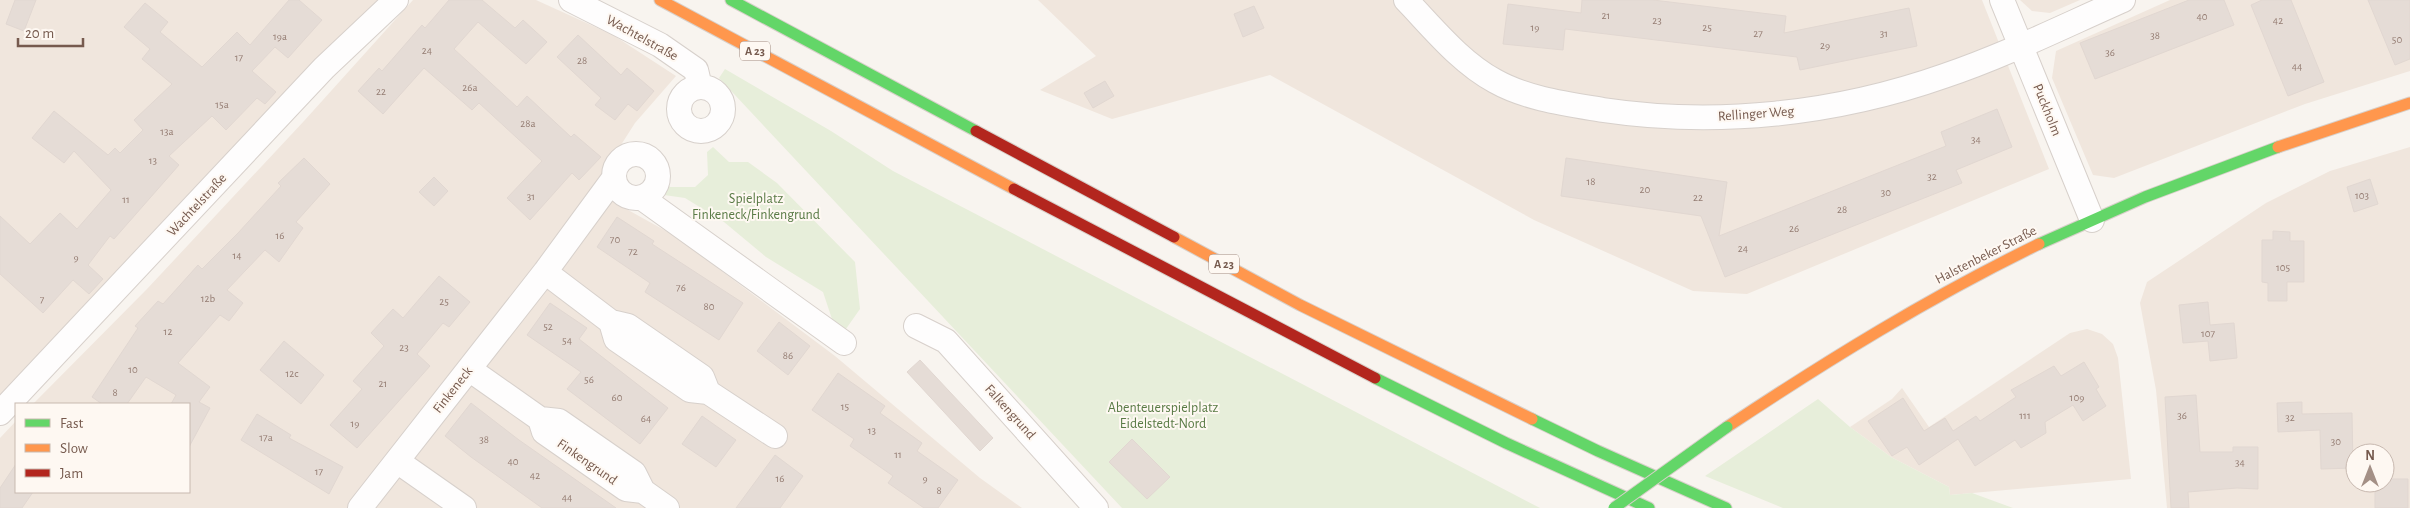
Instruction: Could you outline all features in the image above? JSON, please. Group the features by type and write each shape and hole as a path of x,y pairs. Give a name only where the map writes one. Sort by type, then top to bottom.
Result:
{"main road":[{"name":"A 23","path":"660,0 1285,334 1432,408 1649,508"},
{"name":"A 23","path":"731,0 1300,305 1598,451 1726,508"},
{"name":"Halstenbeker Straße","path":"1614,508 1809,372 1946,291 2092,220 2228,163 2410,103"}],"street":[{"name":"Wachtelstraße","path":"0,413 324,68 396,0"},
{"name":"Wachtelstraße","path":"571,0 660,45 696,70 700,87"},
{"name":"Rellinger Weg","path":"1406,0 1445,41 1475,68 1495,82 1556,102 1633,114 1702,117 1749,116 1808,110 1875,97 1944,76 2021,46 2124,0"},
{"name":"Puckholm","path":"2002,0 2092,220"},
{"name":"Finkeneck","path":"360,508 545,272 614,178 617,164 627,155 641,154 647,156 657,166 659,179 653,191 642,198"},
{"path":"614,178 616,185 626,196 642,198 844,343"},
{"path":"545,272 611,322 616,339 690,390 708,392 776,436"},
{"name":"Falkengrund","path":"916,326 946,341 1096,508"},
{"name":"Finkengrund","path":"469,369 540,419 544,432 626,489 643,491 666,508"},
{"path":"397,461 464,508"}],"shaded area":[{"path":"0,0 381,0 0,398"},
{"path":"413,0 536,0 613,35 676,76 635,123 596,184 601,195 675,236 835,356 980,478 1022,508 0,508 0,438 15,422 15,493 190,493 190,403 34,403 147,289 304,121"},
{"path":"1038,0 1982,0 2049,169 1747,294 1693,291 1534,220 1270,75 1112,119 1040,90 1096,56"},
{"path":"2020,0 2080,0 2050,13 2032,11"},
{"path":"2170,0 2410,0 2410,71 2305,104 2114,178 2093,175 2052,78 2056,51"},
{"path":"2410,147 2410,508 2167,508 2156,390 2140,303 2147,282 2266,203 2330,171"},
{"path":"2087,329 2102,334 2113,344 2118,358 2131,479 1950,495 1949,487 1891,457 1850,427 1892,399 1902,388 1929,427 2070,333"}],"green space":[{"name":"Abenteuerspielplatz Eidelstedt-Nord","path":"725,69 831,131 893,171 1540,508 1122,508 719,78"},
{"name":"Spielplatz Finkeneck/Finkengrund","path":"713,147 729,162 748,162 777,183 855,262 860,309 841,336 833,322 823,292 766,257 724,222 685,198 657,194 664,180 670,187 695,187 708,175 707,152"},
{"path":"1818,399 1850,427 1891,457 1949,487 1950,495 1972,493 2013,508 1783,508 1705,476"}],"building":[{"path":"15,0 36,0 24,31 6,24"},
{"path":"289,0 299,0 322,20 288,58 275,47 252,71 276,92 265,104 257,98 226,130 212,116 169,156 179,165 114,239 110,236 88,265 103,279 89,294 73,280 43,313 0,274 0,216 30,244 60,213 77,229 111,190 74,151 64,163 32,138 54,111 108,155 115,148 120,153 143,130 134,120 172,84 142,59 150,49 124,27 145,3 168,22 160,32 202,67 237,32 250,45"},
{"path":"449,0 482,0 515,28 523,20 547,42 526,64 478,22 454,49 517,107 527,96 571,137 574,134 601,157 579,180 572,173 530,220 507,198 542,161 479,103 472,110 424,68 383,114 358,91 379,68 382,71 422,25 425,28"},
{"path":"1582,0 1653,0 1786,16 1784,33 1909,8 1917,46 1800,70 1797,57 1565,29 1563,50 1503,44 1508,4 1581,13"},
{"path":"2189,0 2224,0 2234,25 2095,79 2080,43"},
{"path":"2262,0 2291,0 2324,82 2288,96 2251,5"},
{"path":"2368,0 2410,0 2410,59 2395,65"},
{"path":"1254,6 1264,28 1243,37 1234,14"},
{"path":"578,35 621,75 627,68 654,91 637,111 628,104 615,120 595,105 601,98 557,57"},
{"path":"1105,81 1114,96 1093,108 1084,93"},
{"path":"1997,109 2012,147 1956,170 1962,183 1725,277 1701,216 1561,196 1566,158 1727,182 1719,236 1946,146 1941,132"},
{"path":"304,158 330,184 296,222 303,228 279,262 265,250 227,290 243,303 229,321 220,315 178,363 210,387 199,402 210,408 190,445 190,403 172,403 176,395 146,377 128,403 101,403 92,397 138,328 135,326 158,301 163,304 198,265 202,269 238,233 281,186 278,183"},
{"path":"434,177 448,191 434,206 419,192"},
{"path":"2370,179 2378,204 2354,212 2347,187"},
{"path":"617,217 654,241 652,244 743,303 719,340 645,292 650,283 597,247"},
{"path":"2273,231 2290,232 2290,241 2304,241 2304,282 2287,282 2287,301 2268,301 2268,283 2262,282 2262,240 2273,240"},
{"path":"439,276 470,302 449,327 443,323 417,354 430,366 357,448 330,425 362,389 353,381 384,346 371,333 393,309 403,318"},
{"path":"2208,302 2210,325 2234,323 2237,358 2210,361 2208,341 2183,343 2179,305"},
{"path":"550,303 587,328 579,339 668,408 640,444 567,389 581,372 527,335"},
{"path":"779,322 810,346 788,375 757,351"},
{"path":"284,341 324,375 301,404 260,370"},
{"path":"920,360 993,438 980,451 907,372"},
{"path":"2084,362 2099,387 2096,389 2106,406 2083,421 2073,405 2045,422 2046,433 2021,448 2015,440 1975,466 1958,439 1919,465 1907,447 1892,456 1868,421 1903,398 1924,431 1945,418 1953,431 1976,416 1980,421 2016,397 2011,390 2054,366 2061,376"},
{"path":"838,373 885,406 880,413 922,443 917,451 958,480 938,508 924,508 888,483 893,476 850,446 854,439 812,410"},
{"path":"2196,395 2200,452 2233,452 2233,447 2258,447 2258,489 2237,488 2188,492 2189,508 2171,508 2165,397"},
{"path":"2302,402 2302,414 2352,413 2353,443 2345,443 2345,468 2321,469 2320,430 2278,432 2277,403"},
{"path":"471,403 519,440 616,508 542,508 471,457 445,436"},
{"path":"257,414 291,435 289,438 343,467 329,494 241,440"},
{"path":"702,416 736,440 716,467 682,444"},
{"path":"1132,439 1170,477 1147,499 1109,462"},
{"path":"775,455 803,476 780,508 736,508"},
{"path":"15,466 15,493 32,493 22,508 0,508 0,488"},
{"path":"2395,479 2408,479 2408,508 2375,508 2375,493 2395,493"}],"traffic: fast":[{"path":"731,0 976,131"},
{"path":"2039,244 2145,197 2278,147"},
{"path":"1375,378 1506,443 1649,508"},
{"path":"1532,419 1598,451 1726,508"},
{"path":"1614,508 1727,427"}],"traffic: slow":[{"path":"660,0 1014,189"},
{"path":"2278,147 2410,103"},
{"path":"1174,237 1300,305 1532,419"},
{"path":"1727,427 1880,330 1998,264 2039,244"}],"traffic: jam":[{"path":"976,131 1174,237"},
{"path":"1014,189 1375,378"}]}
